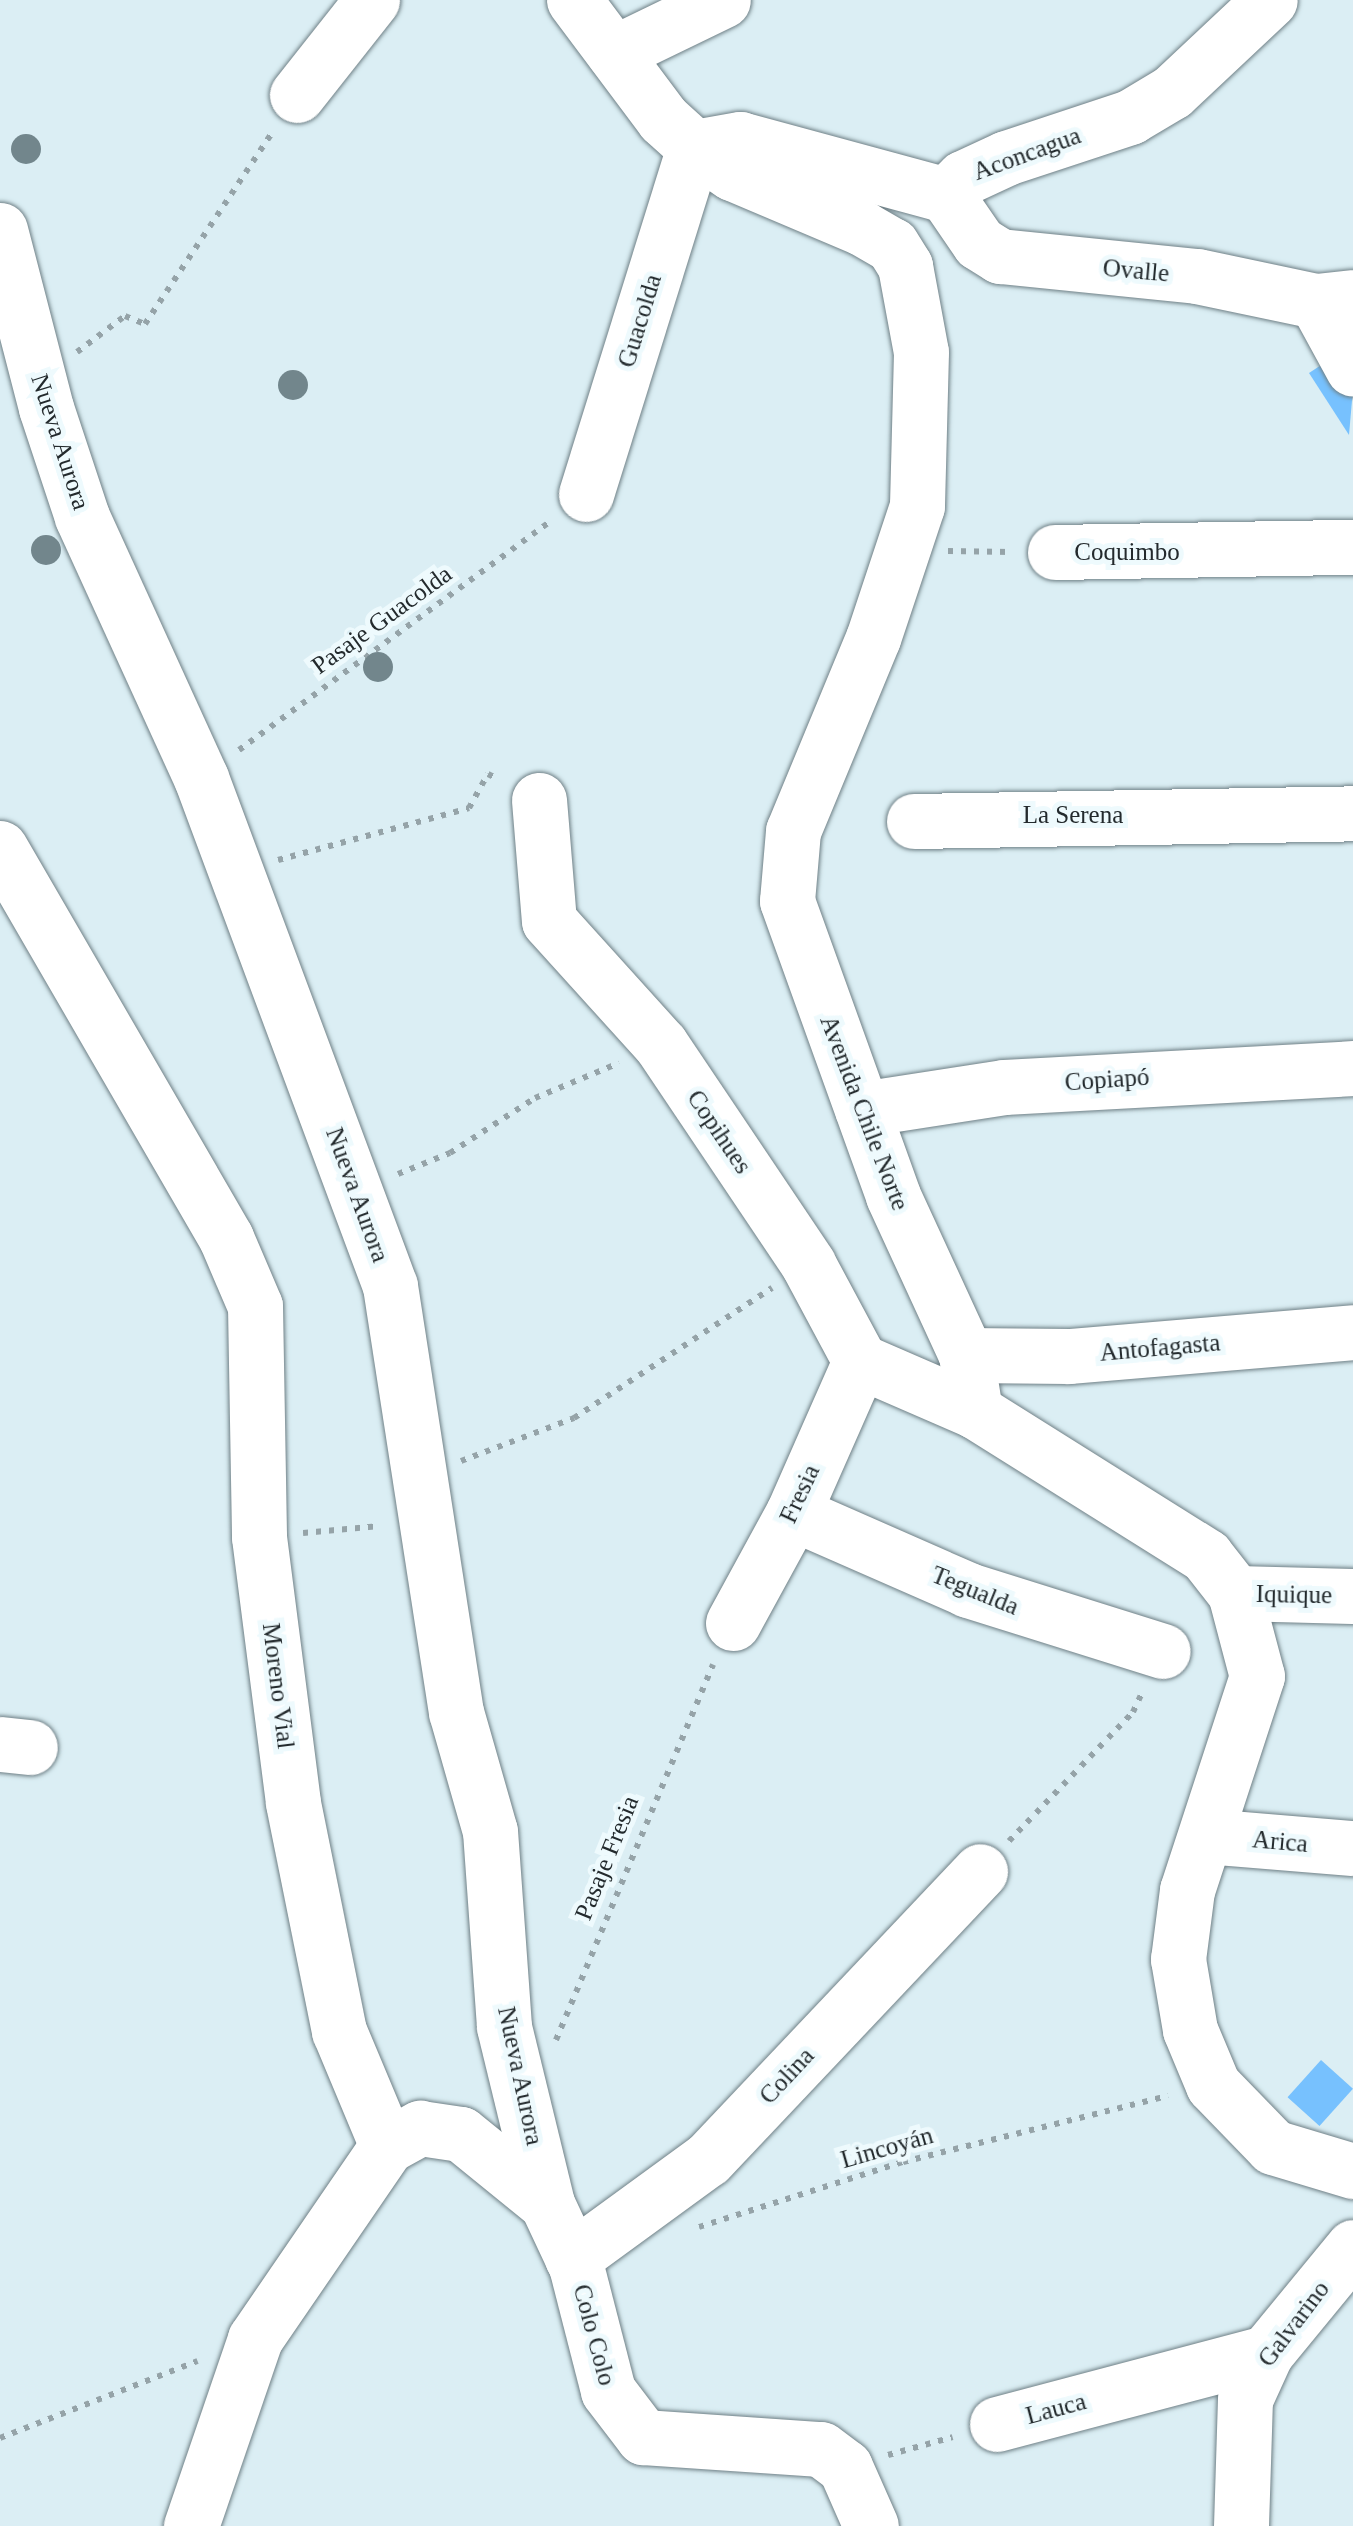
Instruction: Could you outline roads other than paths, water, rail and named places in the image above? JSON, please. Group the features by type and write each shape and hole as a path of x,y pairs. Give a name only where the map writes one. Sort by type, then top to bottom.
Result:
{"street":[{"path":"297,95 372,0"},
{"name":"Avenida Chile Norte","path":"574,0 663,119 694,147 732,172 877,236 905,266 920,352 922,457 902,551 793,831 787,901 893,1196 966,1355 974,1411"},
{"path":"614,54 724,0"},
{"name":"Aconcagua","path":"694,147 716,138 740,139 946,195 962,178 1006,158 1130,116 1172,92 1270,0"},
{"name":"Guacolda","path":"586,494 694,147"},
{"name":"Ovalle","path":"946,195 978,242 1000,256 1197,276 1335,299"},
{"name":"Nueva Aurora","path":"0,230 46,408 82,516 202,778 390,1286 427,1498 456,1712 490,1831 504,2027 528,2111 547,2204"},
{"path":"1335,299 1353,369"},
{"name":"Coquimbo","path":"1056,552 1353,547"},
{"name":"Copihues","path":"539,800 548,922 661,1045 808,1264 860,1361"},
{"name":"La Serena","path":"914,821 1353,813"},
{"name":"Moreno Vial","path":"0,848 226,1238 255,1306 259,1537 294,1803 338,2031 387,2146"},
{"name":"Copiapó","path":"862,1109 1004,1087 1353,1068"},
{"name":"Antofagasta","path":"966,1355 1069,1356 1353,1332"},
{"path":"860,1361 974,1411 1206,1556 1235,1593 1257,1676 1188,1890 1178,1958 1190,2030 1213,2085 1273,2147 1327,2168 1353,2171"},
{"name":"Fresia","path":"733,1623 793,1512 860,1361"},
{"name":"Tegualda","path":"793,1512 968,1590 1163,1652"},
{"name":"Iquique","path":"1235,1593 1353,1596"},
{"name":"Arica","path":"1206,1836 1353,1848"},
{"name":"Colina","path":"572,2258 708,2159 980,1871"},
{"name":"Colo Colo","path":"387,2146 420,2128 461,2134 547,2204 572,2258 608,2391 643,2437 678,2444 794,2444 821,2449 845,2467 871,2526"},
{"path":"190,2526 255,2339 387,2146"},
{"name":"Galvarino","path":"1241,2526 1239,2437 1245,2400 1266,2353 1353,2247"},
{"name":"Lauca","path":"997,2424 1266,2353"}]}
